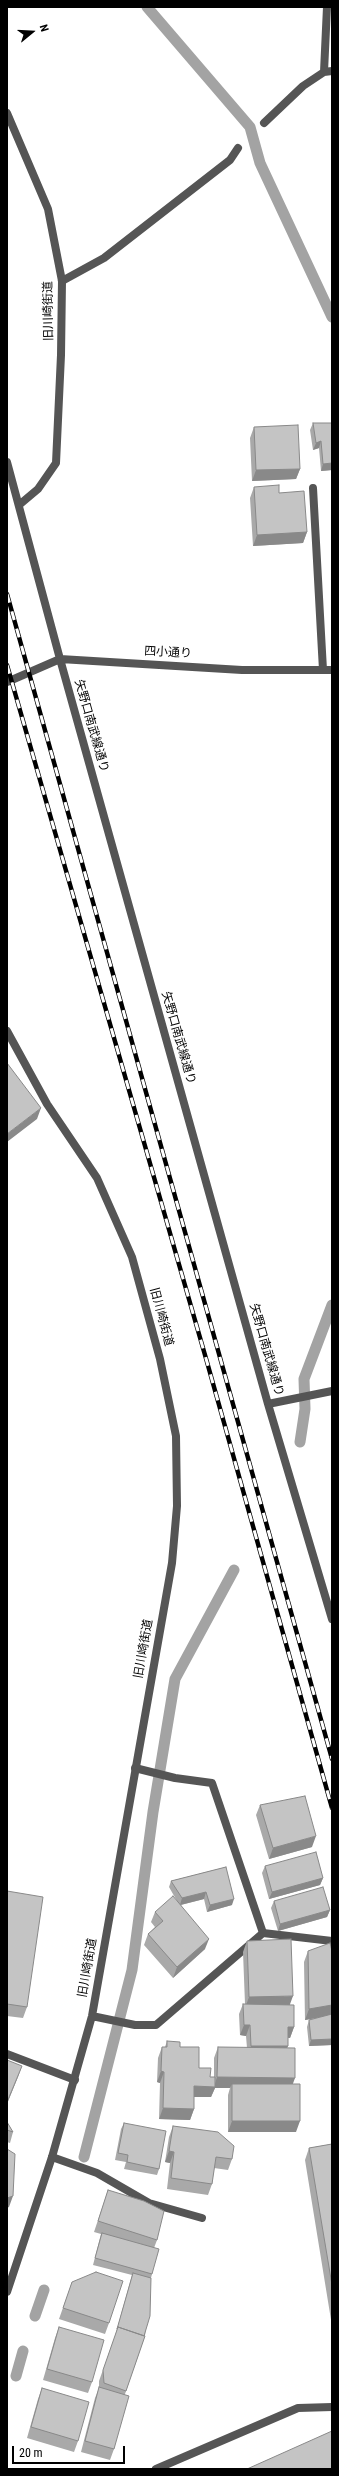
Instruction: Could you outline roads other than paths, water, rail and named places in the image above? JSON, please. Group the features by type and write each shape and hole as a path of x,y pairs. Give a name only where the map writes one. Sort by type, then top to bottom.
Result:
{"street":[{"path":"264,123 303,86 328,71 327,7"},
{"name":"旧川崎街道","path":"7,112 48,209 62,281 61,355 56,463 38,489 19,505"},
{"path":"62,281 104,258 230,160 238,148"},
{"name":"矢野口南武線通り","path":"7,462 60,659 268,1404 332,1619"},
{"path":"313,488 323,670"},
{"name":"四小通り","path":"7,682 60,659 242,670 332,670"},
{"name":"旧川崎街道","path":"7,1031 47,1104 97,1178 132,1257 160,1359 176,1436 177,1506 172,1563 92,2016 52,2157 7,2292"},
{"path":"268,1404 332,1391"},
{"path":"135,1768 174,1778 212,1783 263,1933"},
{"path":"92,2016 135,2025 156,2025 263,1933 332,1941"},
{"path":"7,2054 75,2080"},
{"path":"52,2157 97,2173 149,2203 202,2218"},
{"path":"156,2469 298,2408 332,2407"}],"waterway":[{"path":"147,7 250,127 260,163 332,317"},
{"path":"300,1442 305,1409 304,1379 332,1305"},
{"path":"84,2157 132,1970 153,1812 175,1679 234,1570"},
{"path":"35,2316 44,2290"},
{"path":"16,2376 23,2351"}],"railway":[{"path":"7,594 332,1759"},
{"path":"7,665 207,1362 332,1808"}]}
